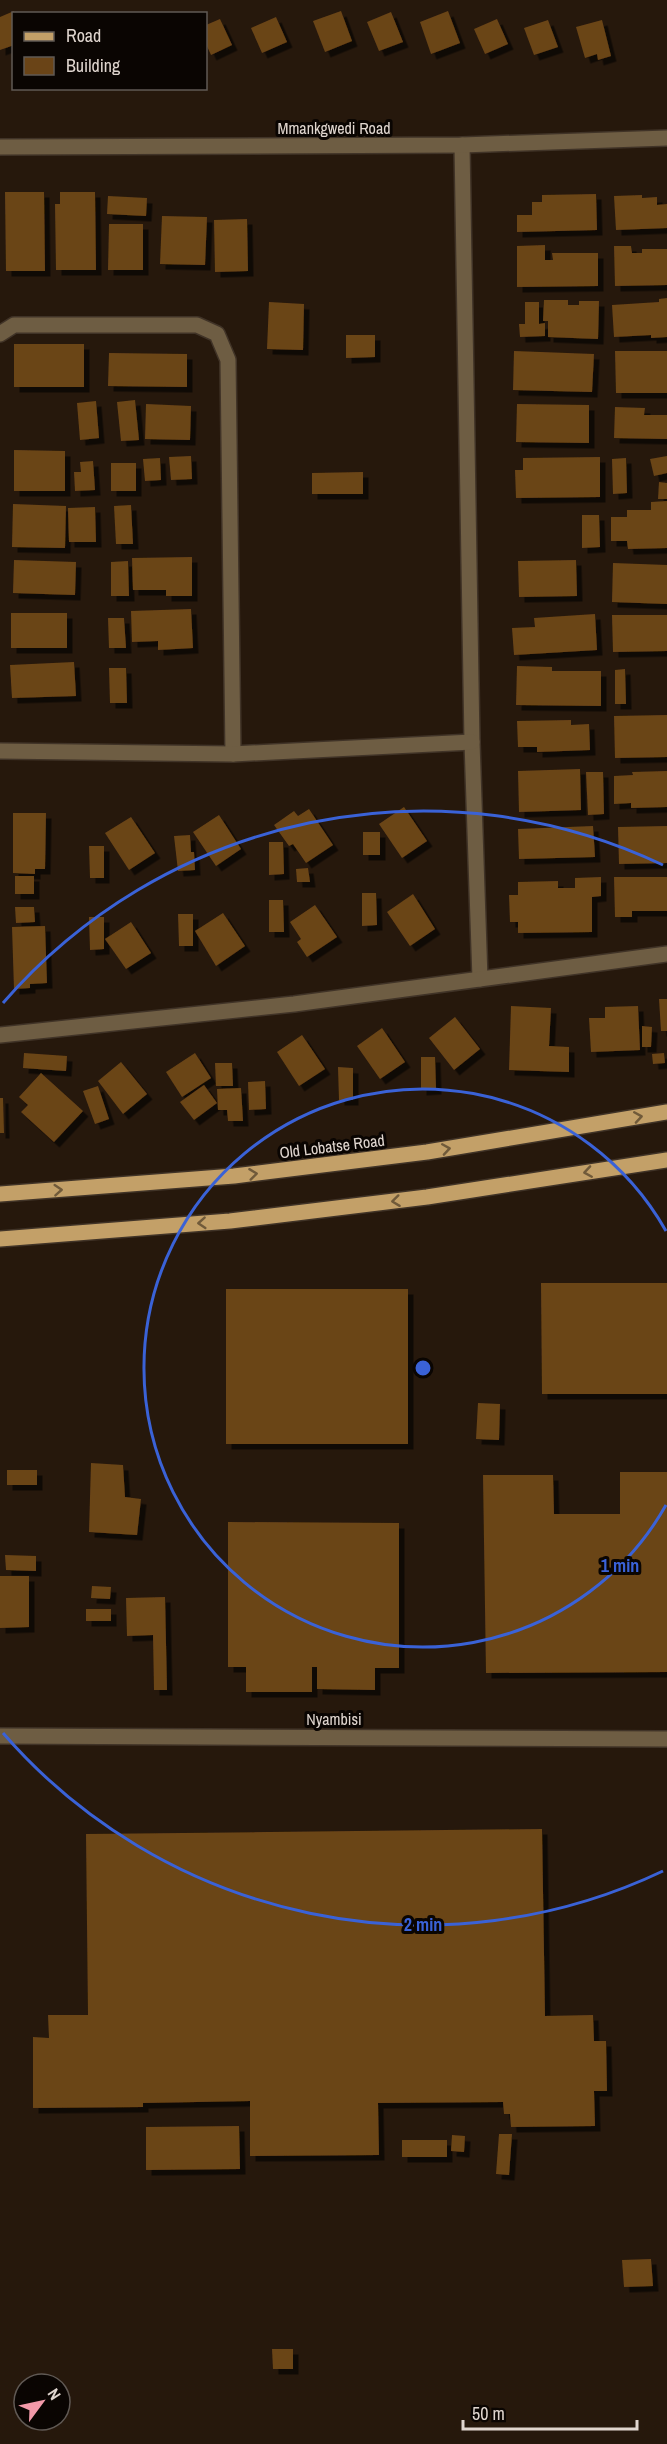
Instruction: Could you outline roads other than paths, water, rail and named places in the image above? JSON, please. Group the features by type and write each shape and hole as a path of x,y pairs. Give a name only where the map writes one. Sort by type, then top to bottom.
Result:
{"main road":[{"name":"Old Lobatse Road","path":"0,1194 245,1175 428,1152 667,1112"},
{"path":"0,1239 230,1221 428,1197 667,1160"}],"street":[{"name":"Mmankgwedi Road","path":"0,147 462,145 667,138"},
{"path":"462,145 472,742 480,979"},
{"path":"0,334 14,326 197,325 217,334 228,360 233,754"},
{"path":"0,751 233,754 472,742"},
{"path":"0,1035 294,1004 667,954"},
{"name":"Nyambisi","path":"0,1736 667,1739"}]}
